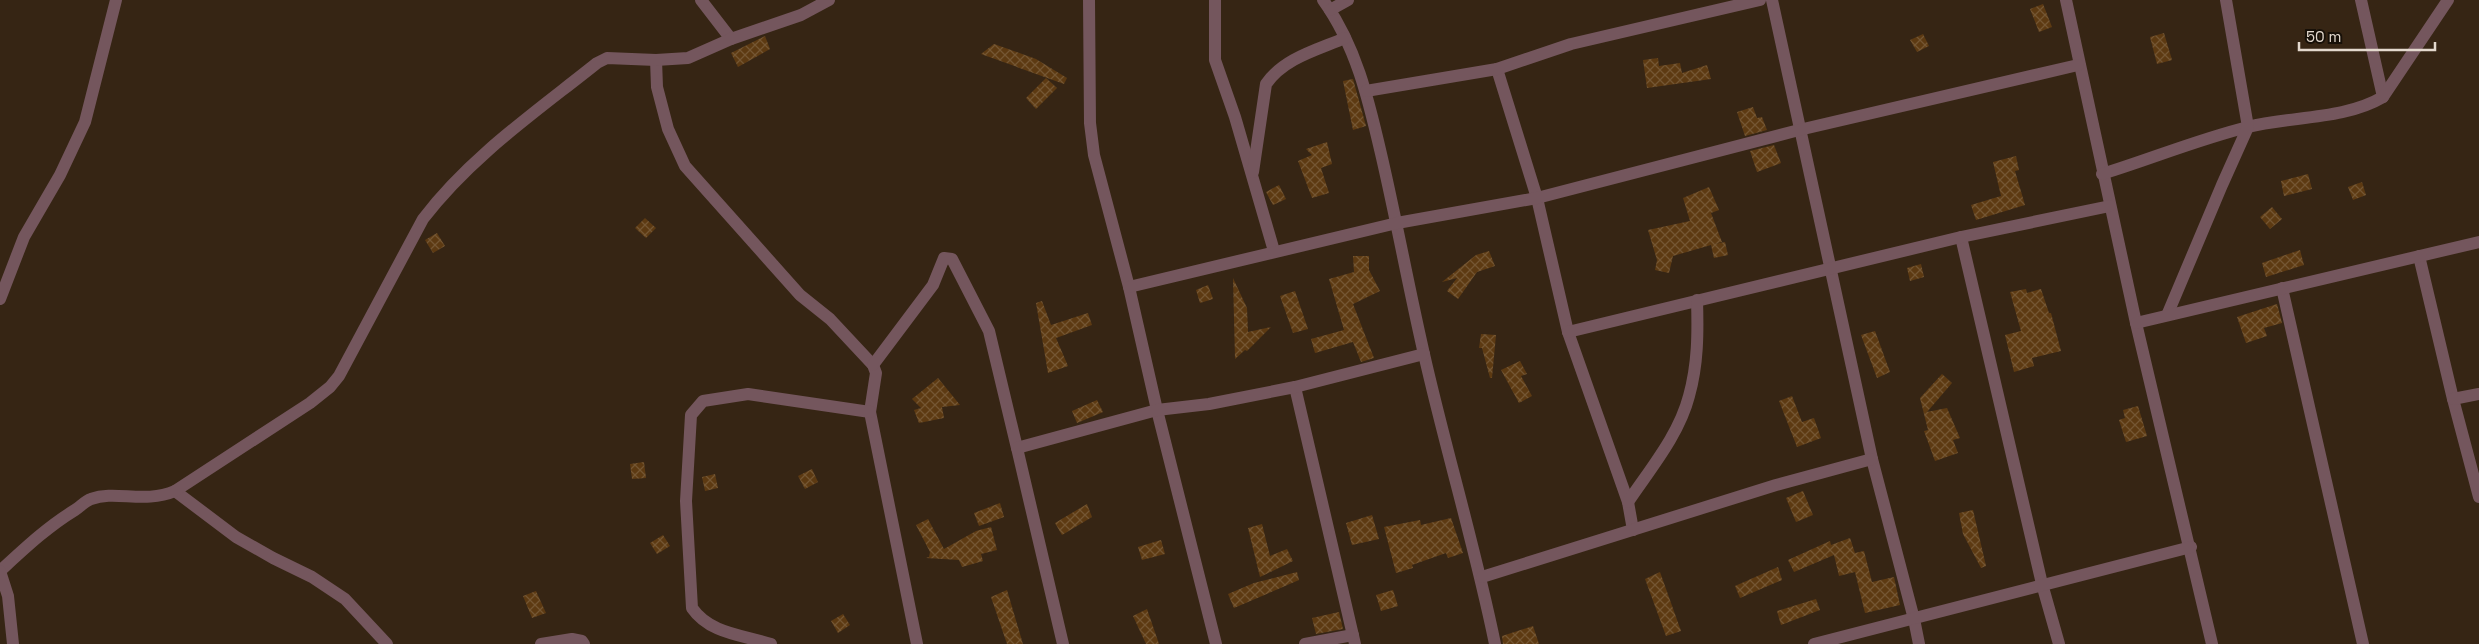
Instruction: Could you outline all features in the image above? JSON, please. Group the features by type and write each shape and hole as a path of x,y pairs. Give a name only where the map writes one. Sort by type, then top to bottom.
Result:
{"street":[{"path":"701,0 731,38"},
{"path":"13,644 8,596 0,571 51,525 91,499 110,497 148,498 163,496 175,491 310,403 330,387 339,376 423,219 440,197 482,156 597,63 607,58 656,60 688,58 731,38 801,15 829,0"},
{"path":"1089,0 1090,123 1094,155 1129,287 1157,410 1216,644"},
{"path":"1214,0 1215,60 1274,251"},
{"path":"1348,0 1326,5 1354,55 1366,91 1397,223 1424,354 1482,577 1494,644"},
{"path":"1366,91 1498,69 1571,44 1760,0"},
{"path":"1772,0 1872,459 1919,644"},
{"path":"2066,0 2102,174 2136,323 2191,547 2212,644"},
{"path":"2168,313 2248,127 2226,0"},
{"path":"2361,0 2382,97"},
{"path":"2102,174 2248,127 2346,110 2372,103 2382,97 2448,0"},
{"path":"0,299 24,237 60,175 85,122 118,2"},
{"path":"1252,176 1266,84 1274,72 1284,64 1345,38"},
{"path":"656,60 658,87 668,128 685,166 800,295 830,319 873,365 876,373 870,412 917,644"},
{"path":"1129,287 1397,223 1537,198 1799,130 2078,65"},
{"path":"1498,69 1537,198 1568,332 1628,502 1633,530"},
{"path":"1568,332 1961,237 2110,206"},
{"path":"1961,237 2042,584 2059,644"},
{"path":"2136,323 2168,313 2479,242"},
{"path":"2419,256 2453,400 2479,497"},
{"path":"873,365 934,285 944,258 952,259 989,331 1063,644"},
{"path":"2282,288 2363,644"},
{"path":"1628,502 1671,437 1689,397 1698,347 1697,300"},
{"path":"1017,448 1157,410 1209,404 1295,387 1424,354"},
{"path":"1295,387 1354,640 1305,644"},
{"path":"771,644 712,627 700,619 692,608 686,501 691,415 703,401 748,394 870,412"},
{"path":"2453,400 2479,394"},
{"path":"1482,577 1776,485 1872,459"},
{"path":"175,491 236,537 312,577 345,599 386,644"},
{"path":"1814,644 2191,547"},
{"path":"541,644 572,639 582,641 584,644"}],"building":[{"path":"2043,4 2052,27 2039,32 2030,9"},
{"path":"2164,33 2172,60 2157,64 2150,37"},
{"path":"1923,34 1929,46 1917,52 1910,40"},
{"path":"765,36 770,49 738,67 731,53"},
{"path":"994,44 1036,59 1067,78 1064,84 981,54"},
{"path":"1658,58 1659,66 1680,63 1682,73 1707,65 1711,79 1647,88 1643,60"},
{"path":"1046,78 1057,88 1036,109 1026,98"},
{"path":"1353,79 1366,126 1353,130 1343,81"},
{"path":"1753,107 1757,118 1762,117 1767,130 1745,136 1737,112"},
{"path":"1327,142 1332,164 1321,168 1329,193 1312,198 1298,161 1312,155 1306,149"},
{"path":"1774,145 1781,163 1757,172 1750,151"},
{"path":"2016,156 2019,170 2015,171 2025,205 1976,220 1971,205 2001,196 1993,162"},
{"path":"2308,174 2312,189 2284,196 2281,181"},
{"path":"2362,182 2366,195 2353,200 2348,187"},
{"path":"1279,185 1286,199 1273,205 1266,192"},
{"path":"1709,187 1719,210 1711,213 1722,242 1714,244 1725,242 1728,255 1714,258 1711,245 1673,256 1669,273 1655,270 1657,260 1648,230 1690,221 1683,198"},
{"path":"2272,207 2282,219 2270,229 2260,217"},
{"path":"645,218 656,228 646,238 635,228"},
{"path":"437,233 445,246 433,253 425,240"},
{"path":"2300,250 2304,265 2266,277 2262,263"},
{"path":"1489,251 1495,266 1477,272 1458,299 1447,291 1457,278 1442,282 1476,255"},
{"path":"1353,256 1369,256 1369,270 1380,291 1353,304 1374,358 1361,362 1353,342 1315,353 1311,339 1344,330 1329,279 1354,272"},
{"path":"1921,264 1924,277 1910,281 1907,268"},
{"path":"1233,278 1247,308 1248,332 1271,327 1247,351 1245,350 1235,359"},
{"path":"1208,285 1213,299 1200,303 1196,290"},
{"path":"2026,289 2027,293 2041,289 2049,313 2051,313 2061,351 2032,358 2034,366 2014,372 2005,335 2021,331 2010,292"},
{"path":"1295,291 1308,329 1293,333 1280,296"},
{"path":"1042,301 1051,325 1088,313 1092,325 1056,338 1068,366 1048,373 1036,303"},
{"path":"2277,304 2282,323 2264,328 2267,336 2246,343 2237,317"},
{"path":"1875,331 1890,372 1877,378 1861,335"},
{"path":"1481,334 1496,335 1492,378 1490,378 1482,348 1479,348"},
{"path":"1520,361 1527,374 1521,376 1532,396 1519,403 1501,370"},
{"path":"1942,374 1952,383 1927,412 1947,408 1960,438 1953,440 1958,453 1935,461 1924,431 1928,430 1920,398"},
{"path":"938,378 960,405 942,407 944,418 919,423 914,410 921,408 912,399"},
{"path":"1792,396 1802,422 1814,418 1821,438 1797,447 1779,401"},
{"path":"1097,400 1103,412 1077,423 1072,411"},
{"path":"2138,406 2147,436 2126,442 2119,420 2125,418 2123,410"},
{"path":"644,462 646,478 632,479 630,464"},
{"path":"812,469 818,482 805,489 798,476"},
{"path":"715,474 718,488 705,491 702,477"},
{"path":"1803,491 1813,515 1796,522 1786,498"},
{"path":"1000,503 1004,517 979,526 974,513"},
{"path":"1087,504 1092,517 1062,535 1055,523"},
{"path":"1973,510 1986,566 1981,568 1963,534 1959,513"},
{"path":"1372,515 1379,539 1352,545 1346,523"},
{"path":"1451,518 1463,553 1448,558 1446,553 1412,565 1413,568 1396,573 1384,527 1420,520 1421,525"},
{"path":"928,519 944,549 976,531 991,527 997,550 981,554 983,561 962,567 959,560 926,558 929,557 930,552 916,525"},
{"path":"1262,524 1270,556 1287,549 1293,561 1260,577 1248,528"},
{"path":"663,535 670,546 657,554 650,543"},
{"path":"1850,538 1855,553 1864,551 1872,582 1894,577 1900,605 1865,613 1855,572 1839,576 1834,555 1794,572 1788,560 1830,541 1831,545"},
{"path":"1161,540 1165,554 1142,560 1138,547"},
{"path":"1778,567 1782,580 1740,598 1735,586"},
{"path":"1297,572 1299,580 1234,608 1228,594 1254,583"},
{"path":"1660,572 1681,631 1666,636 1645,579"},
{"path":"1007,590 1023,644 1007,644 991,597"},
{"path":"1393,590 1398,606 1381,611 1376,595"},
{"path":"536,591 546,613 532,618 523,596"},
{"path":"1816,599 1820,610 1781,625 1777,611"},
{"path":"1147,609 1159,644 1146,644 1133,616"},
{"path":"1339,612 1343,629 1316,634 1312,618"},
{"path":"843,614 850,625 838,633 831,621"},
{"path":"1533,626 1539,644 1503,644 1502,636"}]}
